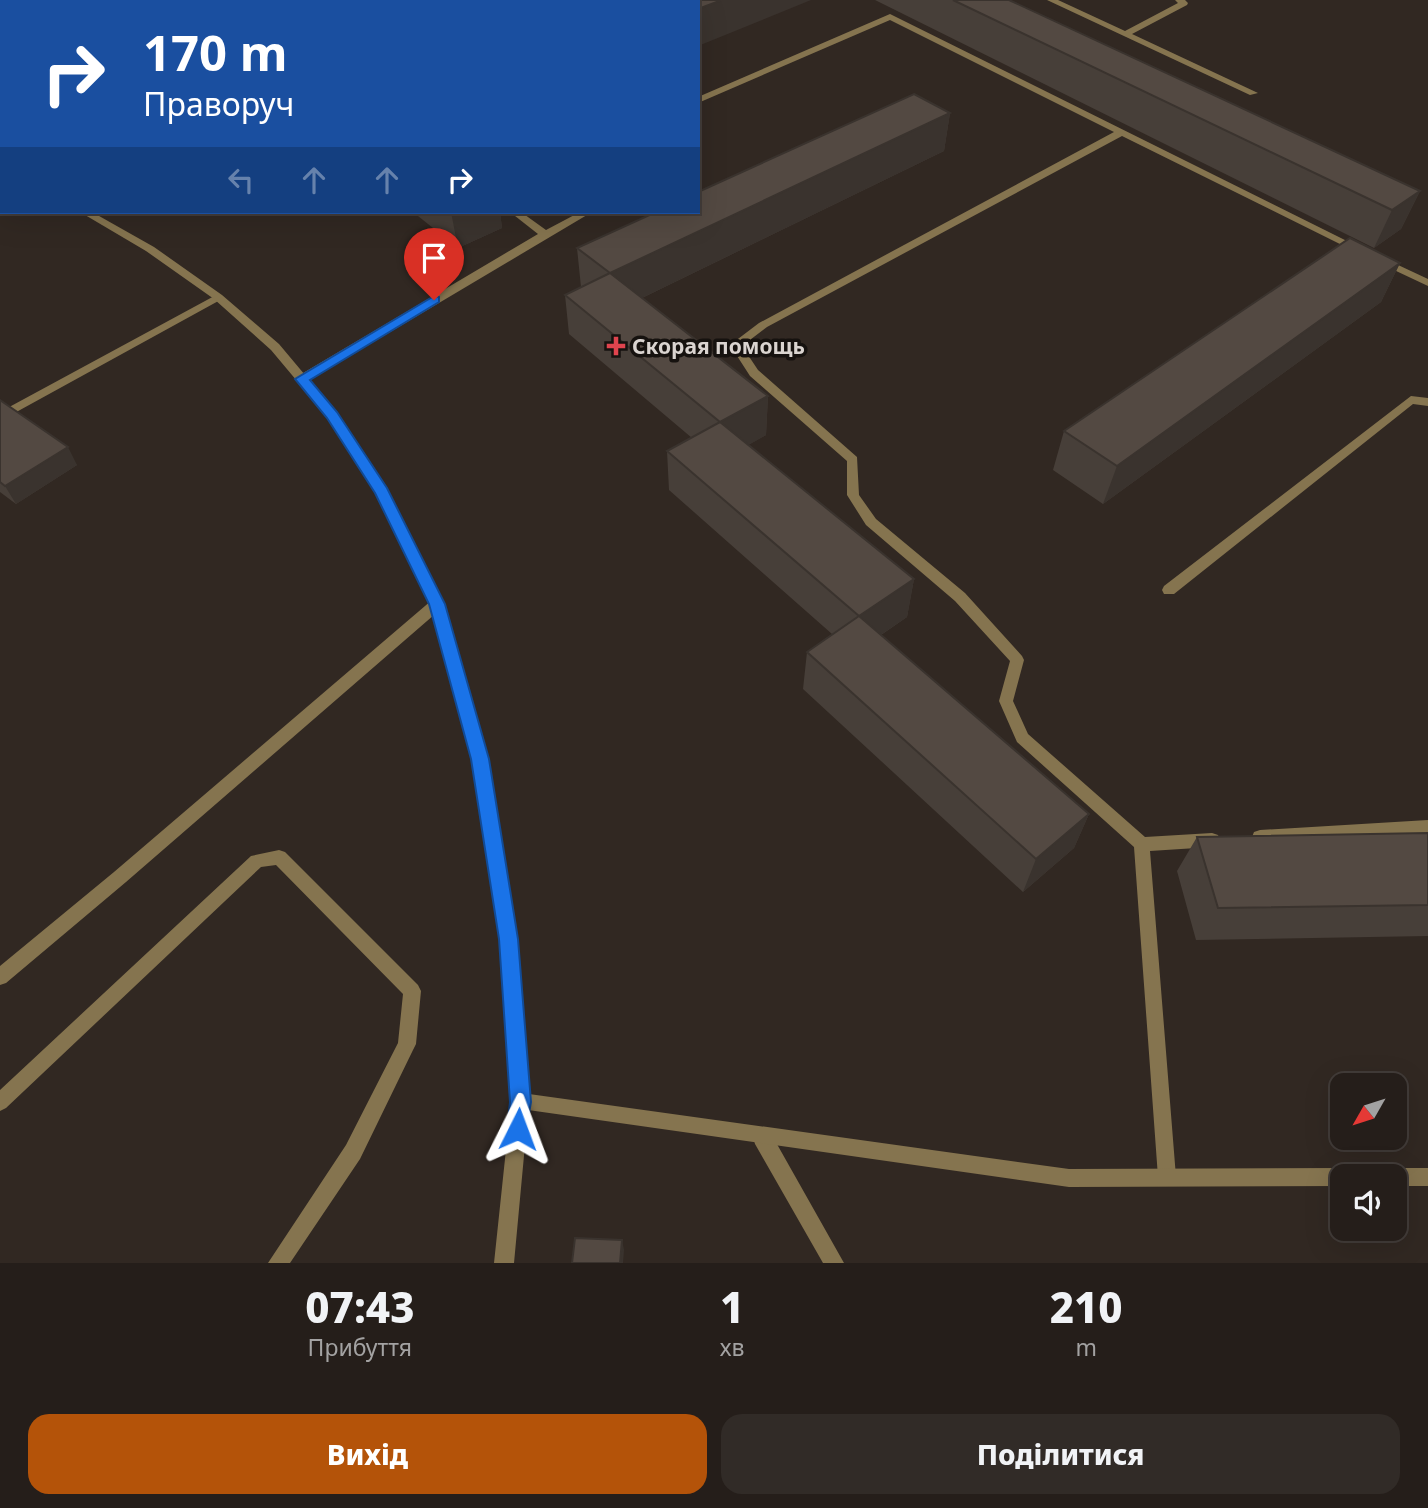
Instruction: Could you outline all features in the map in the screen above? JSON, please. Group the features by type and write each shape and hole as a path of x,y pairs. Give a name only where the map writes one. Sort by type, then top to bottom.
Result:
{"street":[{"path":"1051,0 1254,93"},
{"path":"1125,34 1184,3 1179,0"},
{"path":"700,99 890,17 1428,284"},
{"path":"1121,132 763,325 736,345 754,373 853,460 853,495 871,522 960,597 1017,660 1006,701 1022,738 1142,844 1167,1178"},
{"path":"89,214 150,249 218,297 275,347 332,415 382,492 437,604 480,759 509,939 520,1102 504,1263"},
{"path":"518,214 545,234"},
{"path":"302,379 583,214"},
{"path":"0,417 218,297"},
{"path":"1169,590 1411,400 1428,402"},
{"path":"0,977 437,604"},
{"path":"1142,844 1428,827"},
{"path":"0,1102 257,861 279,857 412,991 407,1044 353,1152 278,1263"},
{"path":"520,1102 1069,1178 1330,1177"},
{"path":"762,1137 834,1263"},
{"path":"1407,1177 1428,1177"}],"building":[{"path":"700,0 722,0 700,8"},
{"path":"953,0 1009,0 1420,191 1392,210"},
{"path":"914,94 950,113 610,273 577,248 652,214 700,214 700,191"},
{"path":"1350,238 1400,263 1117,466 1064,431"},
{"path":"610,273 768,396 720,422 565,295"},
{"path":"0,400 68,447 5,486 0,482"},
{"path":"720,422 914,579 859,616 667,451"},
{"path":"859,616 1089,814 1036,859 807,652"},
{"path":"1428,833 1428,905 1218,908 1197,837"},
{"path":"575,1238 622,1240 620,1263 572,1263"}],"place":[{"name":"Скорая помощь","path":"616,346"}],"route":[{"path":"434,300 302,379 332,415 382,492 437,604 449,644 480,759 509,939 520,1102 518,1129"}]}
